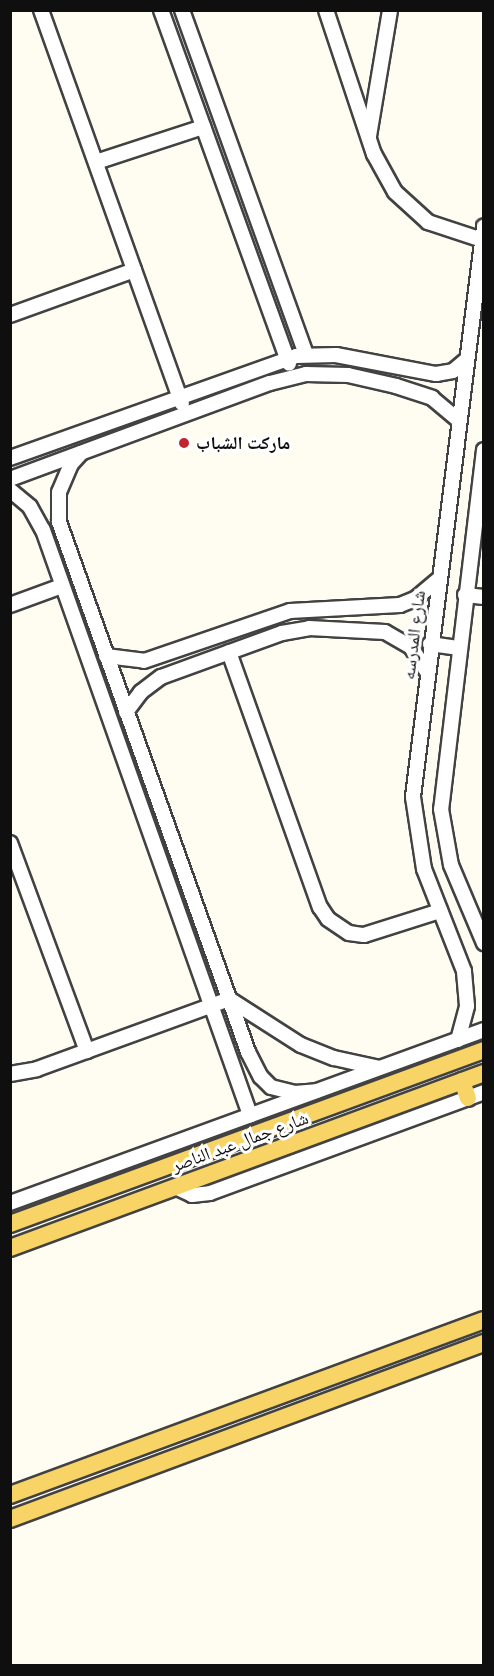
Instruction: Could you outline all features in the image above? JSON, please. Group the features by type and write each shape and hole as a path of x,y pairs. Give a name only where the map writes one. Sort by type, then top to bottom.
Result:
{"main road":[{"name":"شارع جمال عبد الناصر","path":"10,1224 483,1050"},
{"name":"شارع جمال عبد الناصر","path":"10,1248 483,1073"},
{"path":"462,1081 476,1095"},
{"path":"60,1206 70,1209 75,1224"},
{"path":"10,1495 483,1320"},
{"path":"10,1520 483,1343"},
{"path":"137,1448 145,1470"}],"street":[{"path":"41,10 186,414"},
{"path":"161,10 293,376"},
{"path":"182,10 306,354"},
{"path":"326,10 383,174 410,208 444,230 483,233"},
{"path":"369,138 390,10"},
{"path":"96,162 203,127"},
{"name":"شارع المدرسه","path":"458,1040 467,988 459,954 442,917 419,853 414,820 414,775 483,233"},
{"path":"11,313 134,270"},
{"path":"10,458 286,358 306,354 336,355 436,374 453,371 466,360"},
{"path":"10,479 293,376 333,374 396,386 432,398 459,421"},
{"path":"483,450 458,648 441,809 446,847 469,912 483,943"},
{"path":"81,453 71,464 59,492 57,507 63,537 229,999 261,1077 282,1092 316,1091"},
{"path":"10,490 30,507 47,543 250,1115"},
{"path":"47,543 52,537 63,537"},
{"path":"106,656 144,661 297,610 400,604 415,599 439,579"},
{"path":"10,605 62,586"},
{"path":"465,595 483,597"},
{"path":"126,712 141,692 161,677 300,629 371,630 399,638 420,659 427,672"},
{"path":"430,644 458,648"},
{"path":"229,652 320,907 328,920 350,933 364,934 469,912"},
{"path":"10,843 87,1051"},
{"path":"10,1074 87,1051 229,999"},
{"path":"229,999 301,1045 334,1058 381,1069"},
{"path":"10,1203 483,1030"},
{"path":"175,1187 192,1195 210,1193 476,1095"}],"place":[{"name":"ماركت الشباب","path":"184,443"}]}
